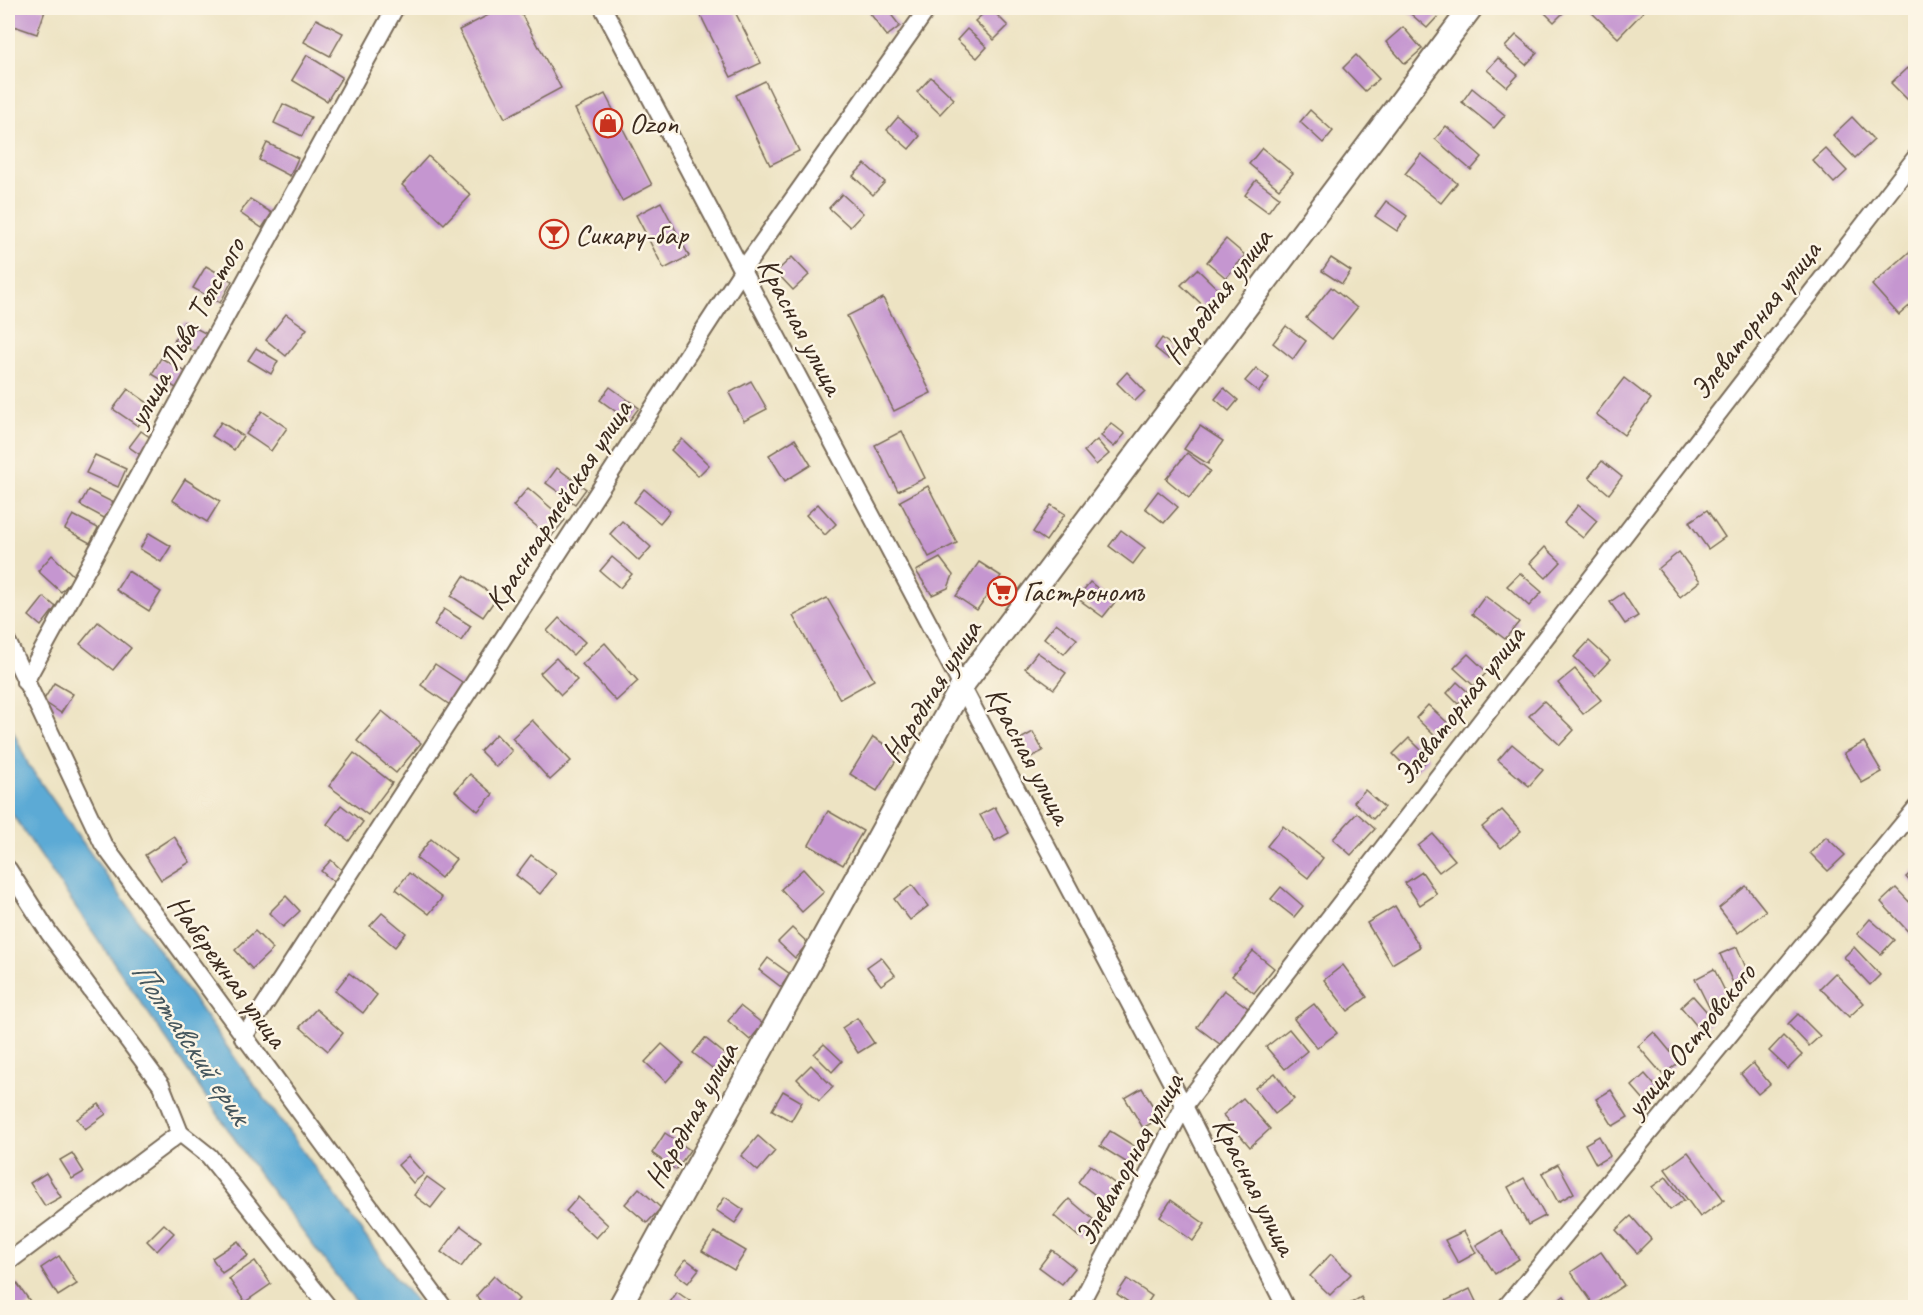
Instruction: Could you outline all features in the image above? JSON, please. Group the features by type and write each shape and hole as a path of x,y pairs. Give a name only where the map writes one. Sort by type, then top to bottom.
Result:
{"main road":[{"name":"Народная улица","path":"619,1308 962,686 1471,8"}],"street":[{"name":"улица Льва Толстого","path":"25,682 395,8"},
{"name":"Красная улица","path":"603,8 1184,1106 1286,1308"},
{"name":"Красноармейская улица","path":"243,1038 742,271 928,8"},
{"name":"Элеваторная улица","path":"1078,1308 1184,1106 1916,157"},
{"name":"Набережная улица","path":"8,643 103,844 243,1038 444,1308"},
{"name":"улица Островского","path":"1505,1308 1916,808"},
{"path":"8,869 48,933 161,1085 180,1134 209,1156 329,1308"},
{"path":"8,1262 180,1134"}],"water":[{"name":"Полтавский ерик","path":"8,720 29,766 237,1061 398,1281 421,1307 360,1307 258,1173 8,808"}],"building":[{"path":"8,8 46,8 37,34 8,24"},
{"path":"502,8 518,8 561,88 505,118 459,30"},
{"path":"697,8 733,8 761,63 731,77"},
{"path":"875,8 886,8 900,26 887,36 869,12"},
{"path":"990,8 1008,26 994,40 975,21"},
{"path":"1404,8 1432,8 1440,14 1427,28"},
{"path":"1540,8 1568,8 1554,22"},
{"path":"1587,8 1639,8 1643,12 1618,38"},
{"path":"316,19 343,33 330,56 304,42"},
{"path":"1403,27 1422,49 1405,64 1386,42"},
{"path":"967,29 987,47 977,58 957,40"},
{"path":"1516,35 1537,53 1526,65 1505,47"},
{"path":"307,55 342,77 327,101 292,80"},
{"path":"1356,55 1379,79 1365,91 1343,68"},
{"path":"1498,58 1518,75 1507,87 1487,70"},
{"path":"1907,68 1916,78 1916,93 1908,100 1891,83"},
{"path":"931,77 954,99 940,114 917,92"},
{"path":"765,81 799,151 770,165 736,95"},
{"path":"1472,88 1505,115 1494,128 1462,102"},
{"path":"605,94 652,185 622,201 575,109"},
{"path":"283,104 311,117 302,136 274,123"},
{"path":"1310,110 1333,131 1323,143 1300,122"},
{"path":"898,117 920,136 909,149 887,130"},
{"path":"1852,117 1874,140 1855,158 1833,135"},
{"path":"1446,126 1482,157 1471,170 1435,139"},
{"path":"267,143 298,158 290,176 259,160"},
{"path":"1262,148 1293,173 1279,189 1249,164"},
{"path":"1825,148 1847,171 1834,183 1812,160"},
{"path":"1421,154 1457,183 1441,203 1405,174"},
{"path":"428,156 471,195 444,224 402,185"},
{"path":"865,164 885,182 873,195 853,176"},
{"path":"1256,180 1279,197 1268,212 1245,195"},
{"path":"842,194 863,213 850,227 829,208"},
{"path":"250,199 272,213 262,228 240,213"},
{"path":"1386,201 1407,216 1397,231 1375,216"},
{"path":"661,202 689,256 664,269 636,215"},
{"path":"1226,239 1245,255 1226,278 1207,262"},
{"path":"1916,246 1916,300 1899,315 1872,285"},
{"path":"792,257 809,275 793,290 776,272"},
{"path":"1331,258 1351,271 1342,284 1322,271"},
{"path":"206,266 232,281 220,303 193,288"},
{"path":"1197,269 1223,294 1208,310 1181,285"},
{"path":"1331,287 1357,308 1332,339 1306,318"},
{"path":"883,298 931,393 894,411 847,316"},
{"path":"286,314 307,329 286,356 266,340"},
{"path":"184,322 209,335 199,354 174,341"},
{"path":"1286,326 1306,341 1293,359 1273,343"},
{"path":"1162,338 1177,350 1169,359 1155,348"},
{"path":"256,348 278,361 271,374 248,360"},
{"path":"161,358 186,372 176,388 152,374"},
{"path":"1256,368 1269,378 1259,392 1245,381"},
{"path":"1127,372 1145,391 1135,401 1117,383"},
{"path":"1624,378 1651,399 1624,435 1596,414"},
{"path":"751,381 767,409 744,421 729,393"},
{"path":"610,387 639,408 629,421 600,400"},
{"path":"1224,388 1238,400 1229,411 1215,399"},
{"path":"128,389 152,406 138,426 113,409"},
{"path":"262,411 287,428 271,451 246,434"},
{"path":"221,422 243,436 234,450 212,436"},
{"path":"1111,423 1125,434 1114,447 1101,436"},
{"path":"1200,426 1223,441 1208,464 1184,449"},
{"path":"141,431 154,440 142,456 129,447"},
{"path":"902,431 925,478 898,491 875,445"},
{"path":"682,439 709,465 698,476 671,450"},
{"path":"795,439 811,465 785,481 769,455"},
{"path":"1097,440 1109,454 1096,465 1084,451"},
{"path":"1187,453 1210,471 1189,498 1166,479"},
{"path":"95,455 126,469 118,487 86,473"},
{"path":"1602,461 1622,477 1609,494 1589,477"},
{"path":"557,468 586,489 575,504 546,483"},
{"path":"185,479 220,501 207,522 172,500"},
{"path":"928,486 957,543 929,557 900,501"},
{"path":"528,488 565,520 550,538 513,506"},
{"path":"644,489 670,511 660,523 634,502"},
{"path":"88,490 114,503 106,519 80,505"},
{"path":"1158,491 1178,507 1164,523 1145,508"},
{"path":"818,504 836,524 825,535 806,515"},
{"path":"1051,505 1065,514 1046,541 1033,532"},
{"path":"1578,505 1597,521 1583,538 1564,523"},
{"path":"1707,510 1725,537 1708,549 1689,522"},
{"path":"73,515 98,528 90,543 65,529"},
{"path":"622,521 651,547 639,561 610,534"},
{"path":"1121,530 1145,548 1133,564 1109,546"},
{"path":"149,533 171,546 161,562 140,549"},
{"path":"1545,547 1561,562 1546,578 1530,563"},
{"path":"1679,552 1700,581 1680,597 1658,569"},
{"path":"52,555 75,577 61,592 38,571"},
{"path":"612,557 632,574 620,588 600,571"},
{"path":"940,558 953,575 948,588 932,595 916,571"},
{"path":"979,562 1001,576 977,610 956,596"},
{"path":"128,571 161,592 149,611 116,590"},
{"path":"1520,573 1542,592 1529,606 1507,586"},
{"path":"464,576 497,597 483,617 451,596"},
{"path":"1090,582 1115,602 1103,617 1077,598"},
{"path":"1623,593 1638,616 1625,624 1610,602"},
{"path":"1485,596 1519,622 1505,639 1472,614"},
{"path":"44,597 56,607 41,626 29,616"},
{"path":"827,598 874,680 840,699 793,616"},
{"path":"444,609 471,626 461,641 434,625"},
{"path":"559,618 585,642 573,655 547,631"},
{"path":"98,622 131,648 113,670 80,644"},
{"path":"1056,623 1077,639 1064,654 1044,638"},
{"path":"1589,641 1610,660 1595,676 1574,657"},
{"path":"605,643 638,681 616,701 582,664"},
{"path":"1037,652 1066,673 1054,689 1025,668"},
{"path":"1468,654 1487,672 1474,686 1454,668"},
{"path":"556,658 577,680 561,695 540,673"},
{"path":"435,664 465,684 450,705 421,685"},
{"path":"1575,669 1601,700 1583,714 1558,683"},
{"path":"1457,682 1469,693 1458,704 1447,693"},
{"path":"54,683 73,694 61,713 43,701"},
{"path":"1544,701 1574,730 1560,745 1529,716"},
{"path":"1428,705 1449,724 1436,737 1416,718"},
{"path":"382,711 421,743 396,773 357,741"},
{"path":"532,720 571,761 550,780 512,738"},
{"path":"1033,732 1043,751 1023,761 1013,743"},
{"path":"496,734 512,751 496,767 480,751"},
{"path":"873,737 900,754 877,791 850,774"},
{"path":"1409,738 1429,758 1413,774 1393,754"},
{"path":"1864,742 1882,772 1862,783 1844,753"},
{"path":"1512,744 1543,770 1529,786 1498,760"},
{"path":"354,753 392,783 368,815 329,786"},
{"path":"470,774 493,794 478,811 455,791"},
{"path":"1365,790 1384,807 1373,819 1354,802"},
{"path":"341,805 363,822 349,841 327,824"},
{"path":"995,807 1009,833 995,841 980,815"},
{"path":"1502,810 1521,831 1501,848 1482,827"},
{"path":"828,811 863,831 843,865 809,845"},
{"path":"1357,813 1375,829 1351,855 1333,839"},
{"path":"1283,826 1323,858 1308,878 1267,846"},
{"path":"1433,834 1455,860 1439,872 1418,846"},
{"path":"174,836 190,862 161,880 145,855"},
{"path":"1826,837 1845,855 1828,871 1810,853"},
{"path":"431,839 456,859 441,878 416,858"},
{"path":"531,855 556,874 540,894 516,875"},
{"path":"331,860 344,872 335,883 321,871"},
{"path":"1916,868 1916,888 1906,877"},
{"path":"803,869 824,892 802,912 781,889"},
{"path":"1422,872 1437,894 1420,905 1405,883"},
{"path":"409,873 442,898 429,914 396,889"},
{"path":"912,885 928,906 910,920 894,899"},
{"path":"1746,886 1766,911 1738,933 1719,908"},
{"path":"1281,887 1303,906 1294,917 1271,899"},
{"path":"1896,888 1916,909 1914,938 1881,902"},
{"path":"286,896 300,911 283,927 269,913"},
{"path":"1395,906 1420,947 1392,964 1367,923"},
{"path":"382,913 406,933 395,947 370,926"},
{"path":"1870,919 1894,940 1881,954 1857,934"},
{"path":"792,928 808,943 795,958 778,942"},
{"path":"255,931 273,949 252,969 235,950"},
{"path":"1737,947 1750,977 1734,985 1720,954"},
{"path":"1854,947 1880,975 1870,985 1844,957"},
{"path":"1253,951 1274,968 1254,993 1232,976"},
{"path":"881,957 895,975 881,985 867,967"},
{"path":"768,958 790,974 781,987 759,970"},
{"path":"1343,965 1367,997 1348,1011 1324,980"},
{"path":"1714,969 1730,1001 1711,1011 1695,979"},
{"path":"349,973 377,995 363,1013 335,991"},
{"path":"1835,973 1864,1003 1849,1017 1820,988"},
{"path":"1224,990 1248,1008 1221,1045 1197,1027"},
{"path":"1693,996 1714,1020 1701,1031 1681,1007"},
{"path":"1314,1004 1337,1033 1317,1048 1294,1019"},
{"path":"740,1006 763,1024 750,1040 728,1021"},
{"path":"316,1009 343,1033 328,1051 300,1027"},
{"path":"1798,1014 1820,1036 1809,1046 1788,1024"},
{"path":"857,1018 874,1043 858,1053 842,1028"},
{"path":"1289,1029 1307,1051 1285,1069 1266,1047"},
{"path":"1654,1032 1679,1062 1663,1075 1638,1046"},
{"path":"1783,1036 1802,1055 1788,1069 1769,1051"},
{"path":"705,1038 732,1060 721,1075 693,1053"},
{"path":"662,1044 683,1063 666,1082 645,1062"},
{"path":"824,1044 842,1061 832,1072 814,1054"},
{"path":"1753,1063 1770,1084 1758,1094 1741,1074"},
{"path":"811,1065 833,1087 819,1101 797,1079"},
{"path":"1275,1073 1294,1099 1275,1114 1255,1088"},
{"path":"1645,1074 1658,1089 1645,1101 1632,1086"},
{"path":"1142,1088 1160,1118 1143,1128 1125,1098"},
{"path":"1611,1090 1628,1117 1613,1126 1596,1099"},
{"path":"783,1091 802,1102 791,1121 772,1110"},
{"path":"1243,1098 1270,1129 1250,1147 1223,1115"},
{"path":"99,1104 106,1114 85,1129 77,1119"},
{"path":"1110,1131 1139,1149 1129,1164 1100,1146"},
{"path":"665,1133 690,1150 676,1170 652,1153"},
{"path":"758,1136 775,1151 758,1171 741,1156"},
{"path":"1599,1136 1610,1156 1596,1164 1585,1144"},
{"path":"1688,1152 1724,1200 1700,1217 1665,1169"},
{"path":"72,1153 84,1172 72,1179 60,1160"},
{"path":"408,1156 424,1174 413,1183 398,1165"},
{"path":"1558,1164 1574,1193 1558,1202 1542,1173"},
{"path":"1090,1165 1118,1186 1105,1202 1078,1182"},
{"path":"46,1173 61,1197 45,1206 30,1183"},
{"path":"427,1177 445,1190 431,1208 414,1195"},
{"path":"1666,1177 1684,1200 1670,1210 1652,1187"},
{"path":"1524,1178 1545,1216 1528,1225 1508,1187"},
{"path":"639,1188 661,1208 647,1223 625,1204"},
{"path":"578,1197 608,1225 596,1238 566,1211"},
{"path":"725,1197 744,1210 735,1223 716,1210"},
{"path":"1069,1199 1094,1220 1079,1237 1054,1216"},
{"path":"1171,1200 1205,1224 1193,1241 1160,1217"},
{"path":"1631,1216 1651,1239 1637,1253 1616,1230"},
{"path":"164,1224 174,1233 157,1251 147,1241"},
{"path":"461,1226 481,1241 461,1267 441,1252"},
{"path":"1501,1230 1519,1259 1495,1274 1476,1245"},
{"path":"1464,1231 1476,1253 1458,1263 1445,1240"},
{"path":"714,1232 746,1251 734,1270 702,1251"},
{"path":"238,1241 248,1256 222,1273 212,1258"},
{"path":"1052,1250 1075,1268 1062,1284 1039,1267"},
{"path":"1601,1252 1624,1285 1594,1305 1571,1272"},
{"path":"1331,1254 1351,1274 1330,1295 1310,1276"},
{"path":"59,1256 77,1284 58,1296 41,1268"},
{"path":"686,1259 699,1269 688,1283 675,1273"},
{"path":"255,1261 271,1284 245,1302 229,1279"},
{"path":"494,1276 519,1299 511,1308 488,1308 476,1296"},
{"path":"1127,1279 1152,1296 1144,1308 1137,1308 1117,1294"},
{"path":"17,1283 32,1304 26,1308 8,1308 8,1290"},
{"path":"1470,1289 1479,1308 1448,1308 1445,1301"},
{"path":"677,1292 700,1308 666,1308"},
{"path":"1564,1296 1572,1308 1548,1308"},
{"path":"1361,1297 1367,1308 1343,1308"}],"place":[{"name":"Ozon","path":"608,123"},
{"name":"Сикару-бар","path":"554,234"},
{"name":"Гастрономъ","path":"1002,591"}]}
